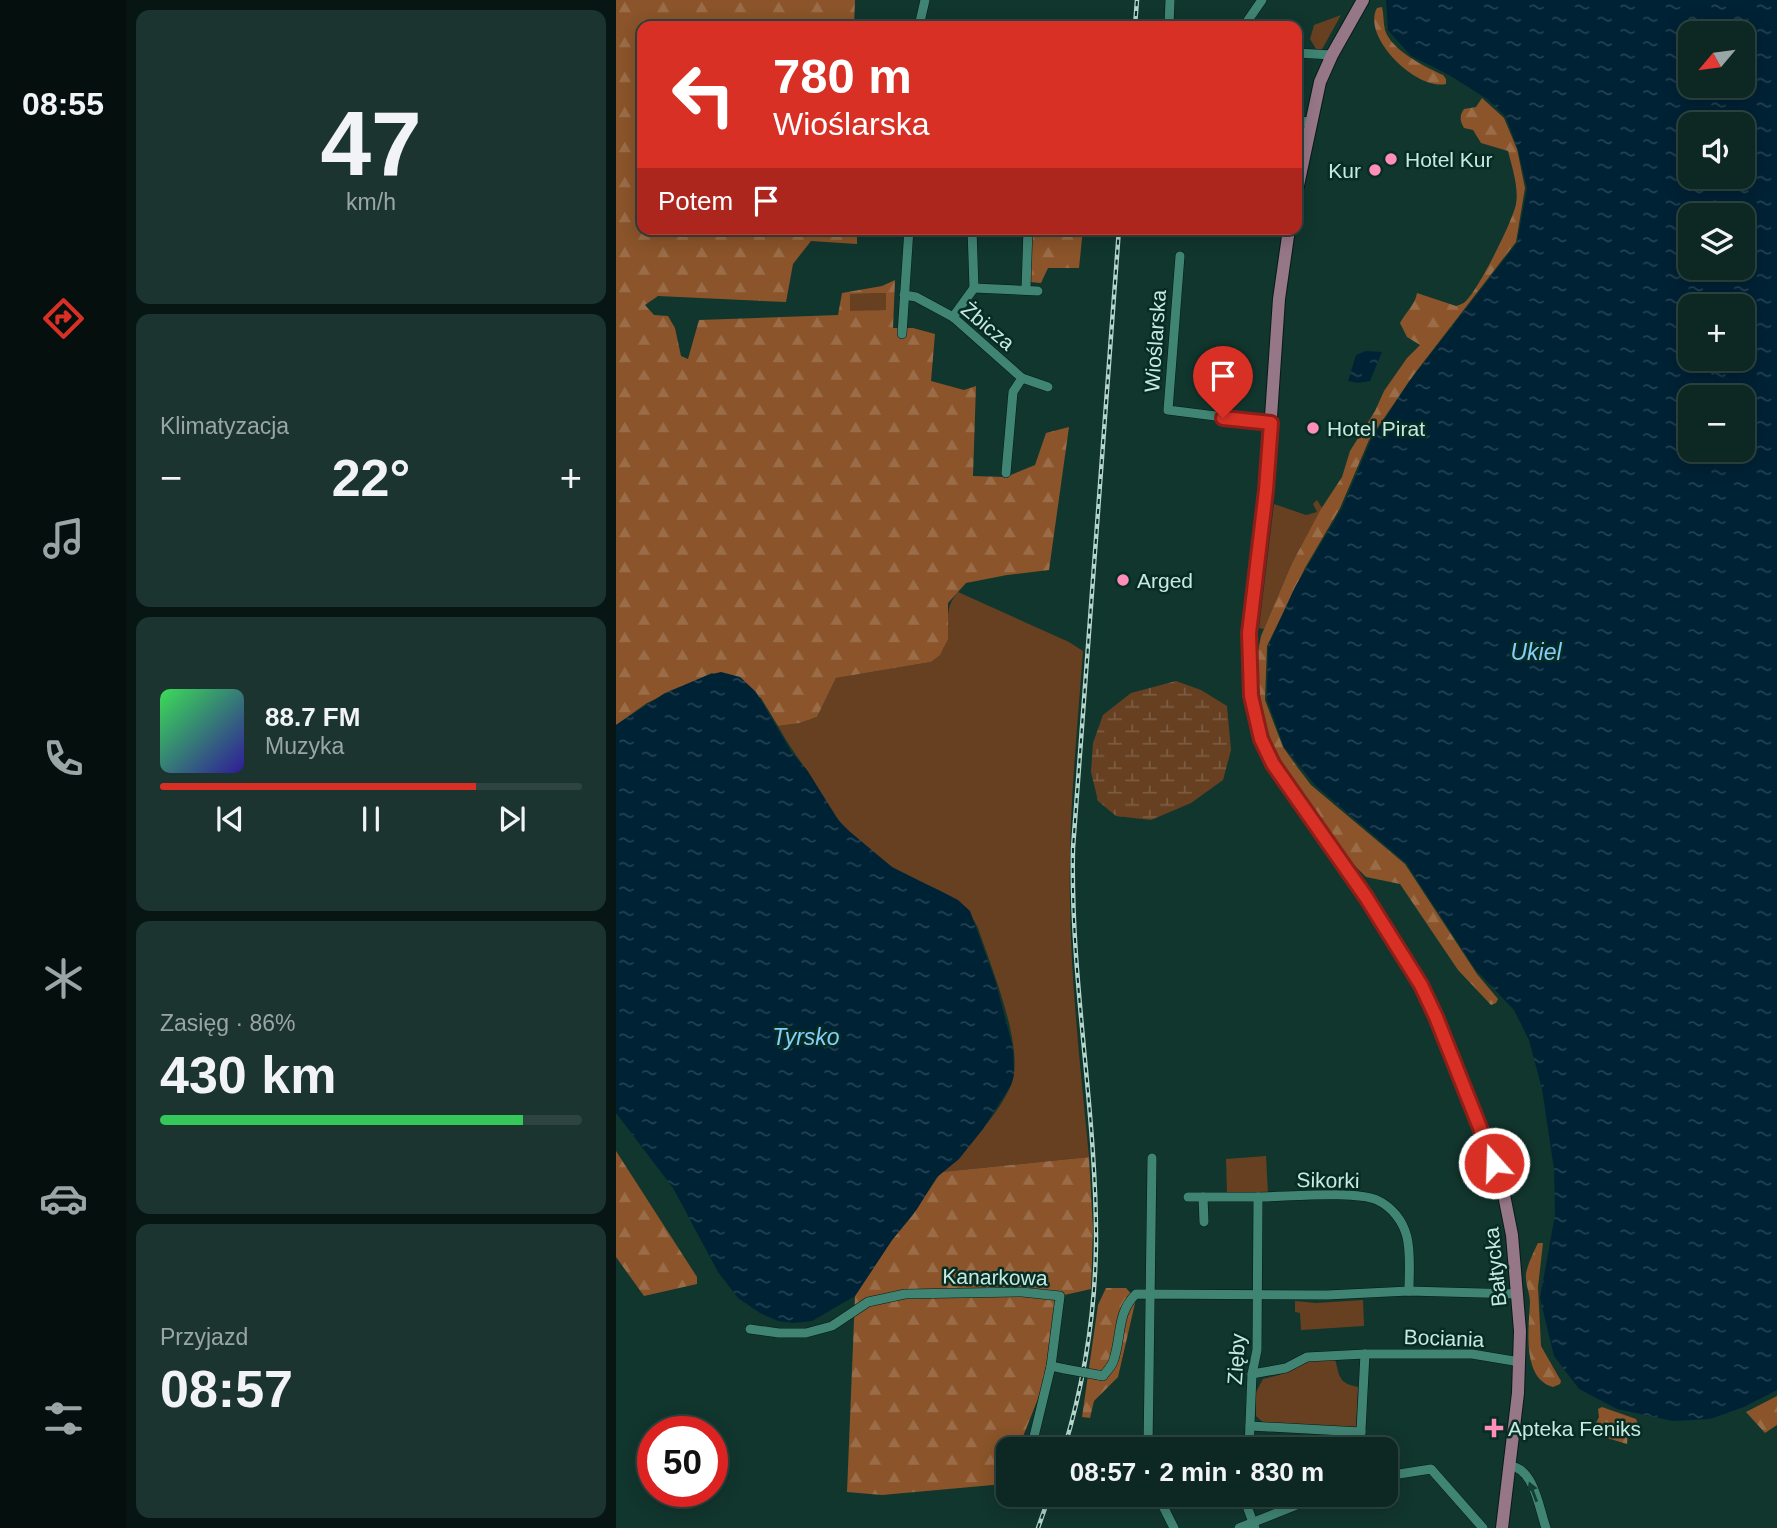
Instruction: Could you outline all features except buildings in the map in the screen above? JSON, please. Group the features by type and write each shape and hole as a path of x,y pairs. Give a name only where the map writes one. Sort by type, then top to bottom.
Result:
{"main road":[{"path":"1303,122 1332,55 1363,0"},
{"name":"Bałtycka","path":"1288,235 1279,299 1266,490 1249,633 1251,696 1258,730 1273,764 1366,897 1429,1000 1489,1148 1503,1190 1512,1235 1518,1293 1520,1362 1502,1528"}],"street":[{"path":"920,21 925,0"},
{"path":"1169,21 1170,0"},
{"path":"1247,21 1262,0"},
{"path":"1302,53 1332,55"},
{"path":"902,334 909,235"},
{"path":"953,317 974,288 972,235"},
{"path":"1026,289 1028,235"},
{"name":"Wioślarska","path":"1180,256 1168,410 1271,423"},
{"path":"974,288 1038,291"},
{"name":"Żbicza","path":"904,295 916,297 953,317 1022,379 1048,387"},
{"path":"1006,473 1013,392 1022,379"},
{"path":"1148,1437 1153,1158"},
{"name":"Sikorki","path":"1188,1197 1358,1195 1378,1200 1397,1214 1406,1235 1409,1250 1409,1291"},
{"path":"1203,1197 1204,1222"},
{"path":"1256,1295 1258,1197"},
{"path":"1034,1437 1051,1366 1103,1376 1113,1363 1122,1315 1128,1302 1136,1294 1327,1296 1409,1291 1518,1293"},
{"name":"Kanarkowa","path":"750,1328 779,1333 806,1333 832,1326 867,1302 905,1294 1022,1292 1060,1296 1051,1366"},
{"name":"Zięby","path":"1250,1437 1252,1374 1257,1350 1256,1295"},
{"path":"1361,1437 1365,1353"},
{"name":"Bociania","path":"1252,1374 1286,1368 1307,1357 1365,1353 1472,1354 1520,1362"},
{"path":"1250,1426 1361,1432"},
{"path":"1510,1466 1520,1468 1527,1475 1546,1528"},
{"path":"1398,1474 1431,1469 1483,1528"},
{"path":"1164,1507 1174,1528"},
{"path":"1248,1507 1254,1525"},
{"path":"1239,1528 1254,1525 1293,1507"}],"green space":[{"path":"616,0 855,0 854,21 637,21 637,235 857,235 857,244 811,241 793,264 786,302 658,296 645,305 654,315 668,316 675,328 681,356 688,359 699,320 838,315 842,293 882,286 895,280 893,328 913,328 935,334 931,381 964,390 976,386 973,476 1006,477 1035,465 1046,433 1069,427 1049,570 966,583 948,603 948,639 940,655 931,662 836,678 817,717 800,723 778,726 761,698 712,673 647,703 616,725","holes":["886,293 886,310 850,311 850,294"]},
{"path":"1382,7 1388,37 1401,51 1443,75 1446,84 1434,84 1407,71 1384,47 1374,20 1377,8"},
{"path":"1341,15 1321,51 1316,49 1310,39 1314,25"},
{"path":"1482,98 1504,118 1517,149 1525,188 1516,242 1415,373 1369,440 1340,508 1305,568 1267,646 1265,700 1283,747 1311,785 1405,864 1477,974 1498,999 1491,1005 1458,970 1400,884 1366,877 1352,863 1283,766 1272,745 1262,711 1256,661 1261,636 1292,563 1342,477 1350,451 1384,391 1407,358 1420,345 1407,337 1400,323 1417,293 1456,306 1465,302 1486,270 1508,225 1516,204 1517,191 1508,151 1481,143 1473,130 1464,128 1461,121 1464,109 1476,107"},
{"path":"1031,235 1082,235 1079,268 1048,268 1041,283 1030,282"},
{"path":"886,293 887,310 850,312 850,294"},
{"path":"1317,500 1322,508 1292,563 1264,629 1259,628 1274,504 1306,515 1317,512 1313,504"},
{"path":"958,592 1069,642 1083,651 1072,808 1070,902 1074,998 1089,1157 941,1172 961,1155 994,1114 1009,1089 1014,1074 1008,1020 978,928 955,899 895,869 844,826 778,726 817,717 836,678 931,662 945,645 949,610"},
{"path":"1176,681 1201,690 1227,706 1231,750 1223,780 1191,803 1151,820 1116,816 1098,801 1091,772 1093,743 1103,715 1131,693"},
{"path":"616,1151 697,1277 697,1284 644,1296 616,1257"},
{"path":"1266,1156 1268,1194 1227,1193 1226,1159"},
{"path":"1089,1157 1093,1229 1091,1289 1060,1296 1051,1366 1023,1437 996,1437 996,1485 882,1495 847,1492 855,1296 941,1172"},
{"path":"1538,1243 1543,1243 1538,1287 1541,1346 1561,1381 1553,1387 1543,1382 1536,1373 1529,1350 1530,1302 1526,1274"},
{"path":"1106,1288 1126,1288 1136,1299 1118,1377 1094,1401 1090,1418 1082,1417 1098,1305"},
{"path":"1363,1300 1364,1326 1301,1330 1300,1313 1295,1312 1295,1301 1316,1303"},
{"path":"1314,1359 1335,1359 1343,1381 1358,1387 1356,1427 1266,1425 1256,1416 1256,1392 1263,1379 1279,1375"},
{"path":"1777,1396 1777,1425 1765,1433 1746,1412"},
{"path":"1602,1407 1636,1419 1636,1433 1628,1435 1627,1444 1597,1435 1593,1429 1599,1417 1598,1409"}],"water":[{"name":"Ukiel","path":"1386,0 1777,0 1777,1390 1744,1407 1710,1419 1673,1421 1617,1409 1579,1389 1554,1356 1540,1298 1555,1215 1554,1169 1542,1089 1529,1040 1514,1010 1475,969 1406,863 1316,786 1284,747 1267,700 1268,646 1295,587 1342,508 1371,440 1408,383 1517,243 1527,188 1518,150 1506,117 1487,99 1449,75 1411,56 1388,30"},
{"path":"1366,351 1382,352 1370,381 1348,381 1356,355"},
{"name":"Tyrsko","path":"721,672 740,677 756,692 792,753 807,770 839,821 849,831 892,867 958,900 970,911 995,980 1013,1048 1014,1075 1011,1085 983,1129 959,1159 936,1178 855,1296 812,1321 778,1321 738,1298 718,1272 673,1188 616,1113 616,725 665,693"}],"railway":[{"path":"1135,21 1137,0"},
{"path":"1067,1437 1087,1348 1095,1271 1095,1195 1075,947 1073,848 1119,235"},
{"path":"1038,1528 1045,1507"}],"place":[{"name":"Hotel Kur","path":"1391,159"},
{"name":"Kur","path":"1375,170"},
{"name":"Hotel Pirat","path":"1313,428"},
{"name":"Arged","path":"1123,580"},
{"name":"Apteka Feniks","path":"1494,1428"}],"route":[{"path":"1223,418 1271,423 1248,645 1251,696 1263,745 1273,764 1366,897 1421,985 1494,1163"}]}
